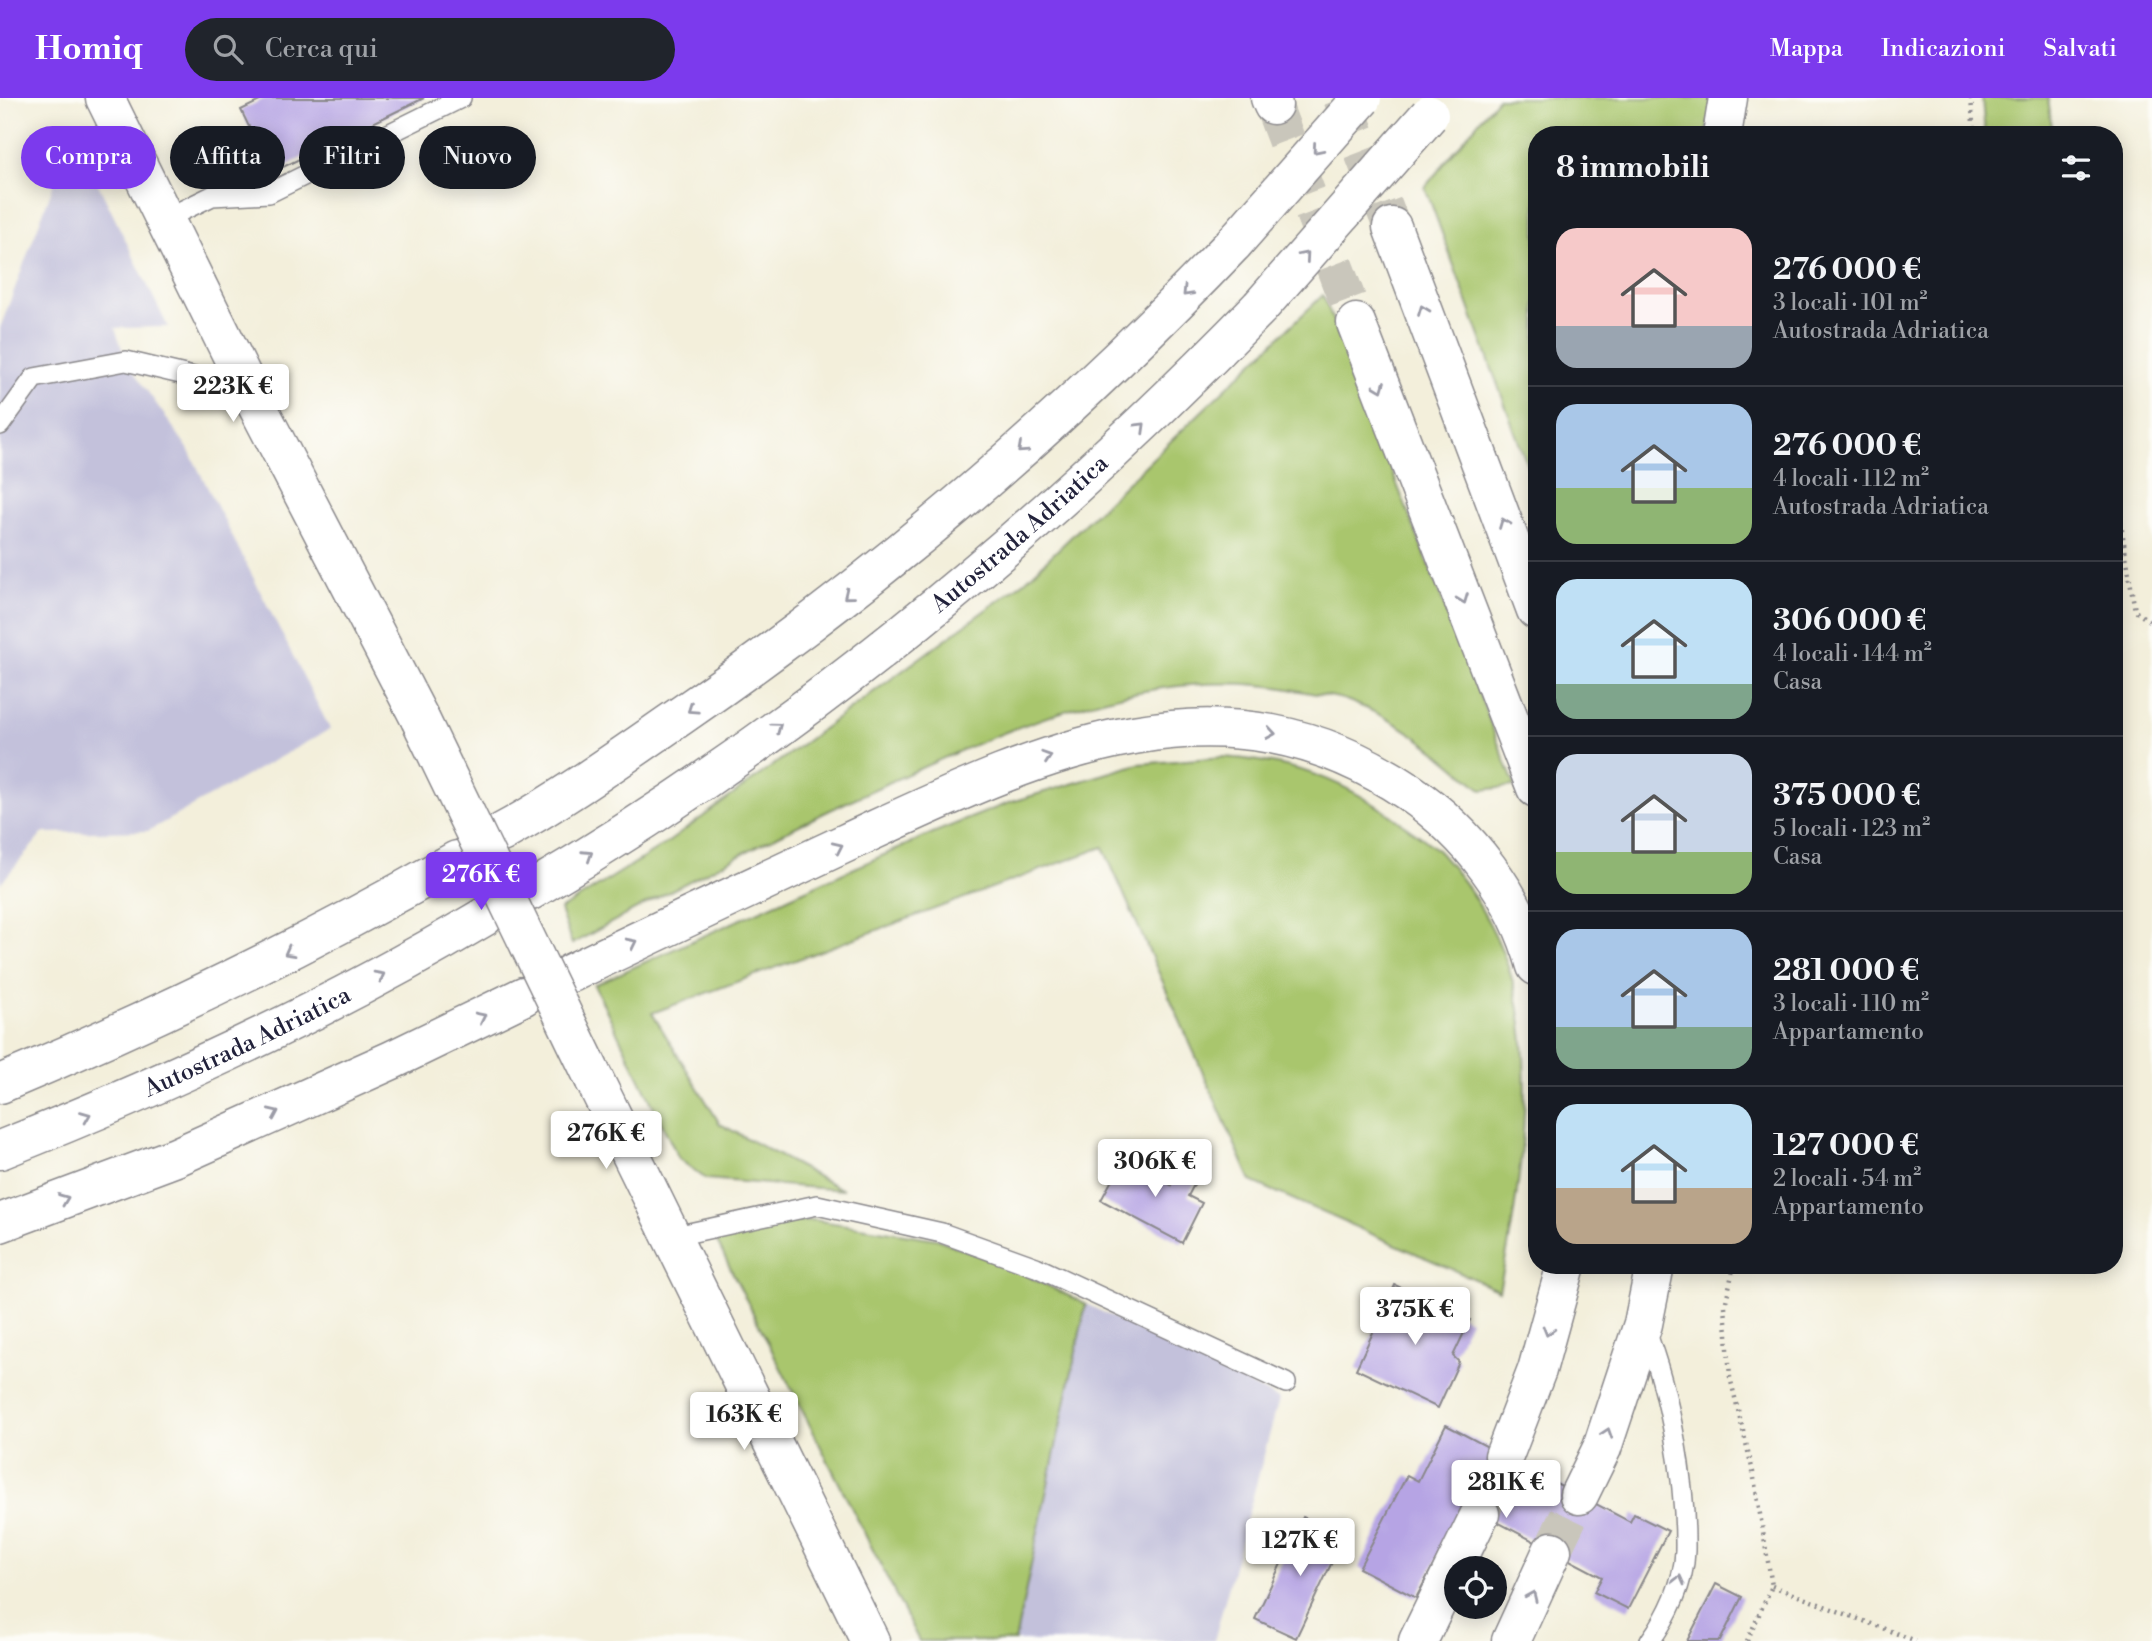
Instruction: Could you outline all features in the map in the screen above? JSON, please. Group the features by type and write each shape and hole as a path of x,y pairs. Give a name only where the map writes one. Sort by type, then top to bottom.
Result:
{"main road":[{"path":"105,98 249,390 420,719 870,1641"},
{"path":"501,833 640,744 839,602 1006,464 1083,393 1234,243 1362,98"},
{"path":"1723,126 1728,98"},
{"name":"Autostrada Adriatica","path":"530,891 744,751 854,671 952,593 1096,470 1260,307 1436,106"},
{"path":"1392,227 1528,589"},
{"path":"1356,323 1528,767"},
{"path":"571,973 1009,770 1118,737 1177,730 1270,732 1315,743 1361,763 1437,811 1504,890 1528,937"},
{"path":"0,1084 235,980 457,860"},
{"name":"Autostrada Adriatica","path":"0,1150 131,1098 293,1021 484,917"},
{"path":"0,1223 176,1157 392,1060 524,996"},
{"path":"1504,1456 1537,1370 1564,1274"},
{"path":"1579,1495 1602,1448 1643,1324 1652,1274"},
{"path":"1418,1641 1480,1514"},
{"path":"1511,1641 1552,1551"}],"lane":[{"path":"165,219 212,196 269,193 461,98"},
{"path":"0,425 34,378 126,361 249,390"},
{"path":"671,1237 817,1205 942,1233 1036,1267 1286,1383"},
{"path":"1643,1324 1661,1371 1671,1424 1685,1553 1677,1589 1662,1625 1650,1641"}],"path":[{"path":"1971,98 1974,126"},
{"path":"2123,540 2134,611 2152,623"},
{"path":"1732,1274 1725,1306 1730,1377 1753,1472 1772,1586 1747,1641"},
{"path":"1772,1586 1916,1641"}],"shaded area":[{"path":"52,189 100,189 168,327 115,328 126,361 187,447 330,729 148,831 43,833 0,884 0,328"},
{"path":"1086,1304 1279,1399 1214,1641 1015,1641"}],"green space":[{"path":"1498,98 1714,98 1708,126 1528,126 1528,467 1425,187"},
{"path":"1982,98 2048,98 2052,126 1984,126"},
{"path":"1323,295 1515,786 1482,790 1405,729 1371,710 1340,698 1250,684 1197,684 1143,691 1091,703 1039,720 937,761 768,840 572,944 560,910 667,843 1025,581"},
{"path":"1223,757 1274,763 1318,776 1381,809 1440,853 1475,898 1494,932 1514,986 1521,1021 1525,1098 1519,1179 1499,1290 1251,1181 1103,847 652,1013 720,1124 843,1190 706,1179 679,1159 594,985 935,832 1011,802 1138,764"},
{"path":"814,1220 937,1239 1013,1269 1086,1304 1015,1641 919,1641 714,1236 776,1223"}],"building":[{"path":"266,98 424,98 367,126 299,126 299,159 285,166 285,126 249,126 241,110"},
{"path":"1123,1160 1171,1185 1180,1165 1199,1175 1188,1196 1202,1203 1182,1243 1101,1200"},
{"path":"1395,1285 1470,1320 1453,1356 1459,1362 1438,1408 1356,1369"},
{"path":"1446,1425 1630,1522 1634,1514 1668,1531 1628,1609 1594,1592 1602,1577 1465,1505 1416,1598 1359,1568 1407,1475 1418,1481"},
{"path":"1303,1517 1344,1537 1296,1638 1255,1619"},
{"path":"1716,1584 1742,1597 1720,1641 1687,1641"}],"tunnel":[{"path":"1342,98 1392,227"},
{"path":"1273,105 1356,323"},
{"path":"1480,1514 1504,1456"},
{"path":"1552,1551 1579,1495"}]}
